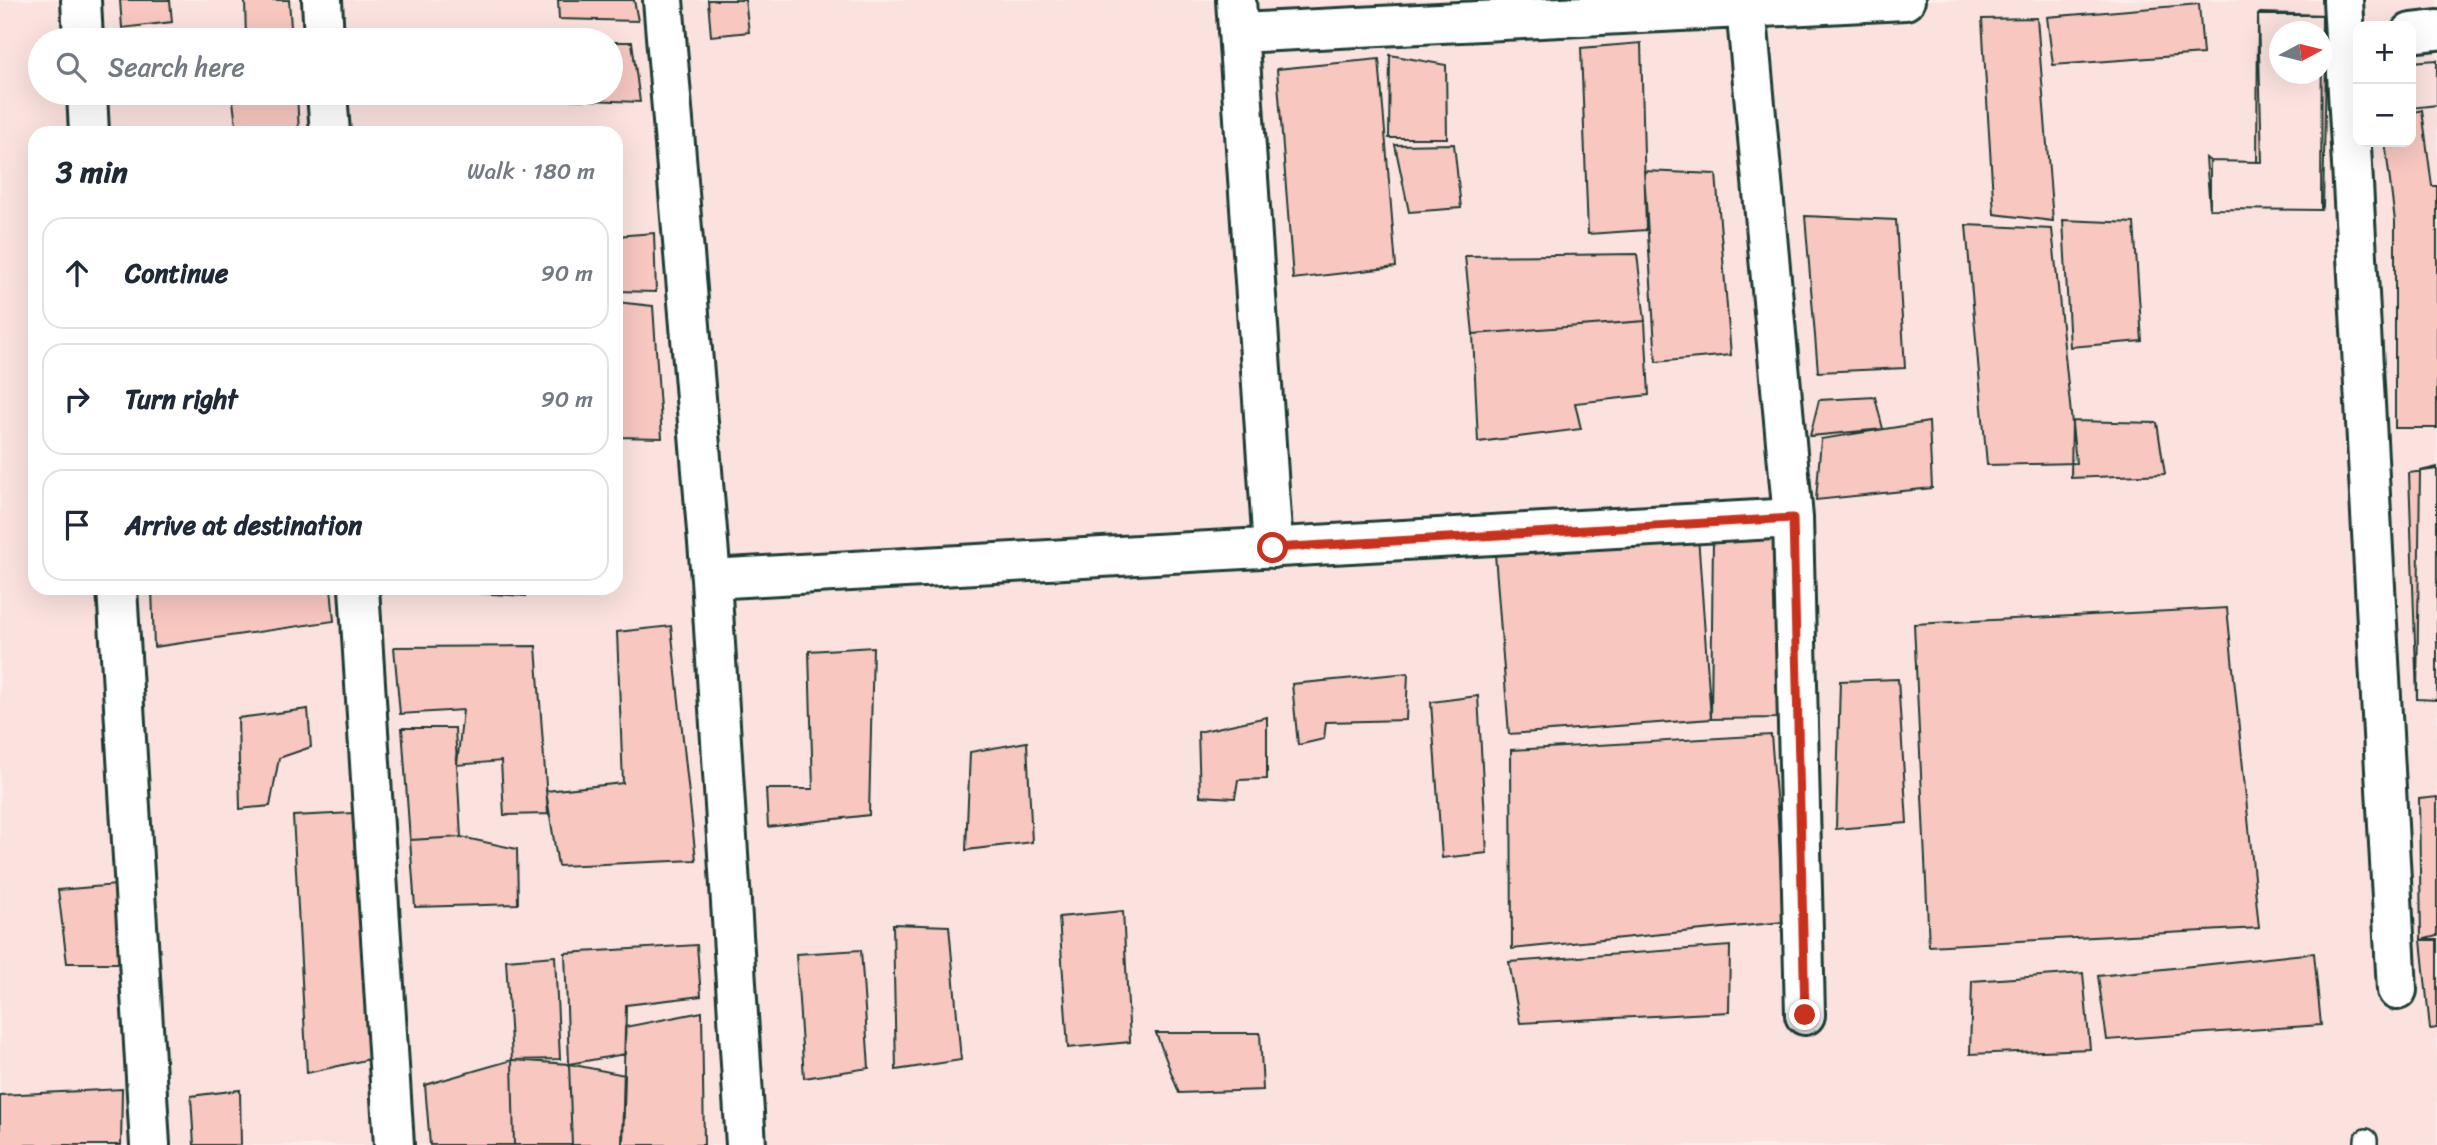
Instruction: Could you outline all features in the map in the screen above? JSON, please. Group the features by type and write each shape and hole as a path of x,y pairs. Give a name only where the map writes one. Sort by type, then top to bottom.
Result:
{"street":[{"path":"81,0 82,28"},
{"path":"321,0 323,28"},
{"path":"663,0 711,579 746,1145"},
{"path":"1273,548 1237,16 1746,7 1905,0"},
{"path":"2343,0 2352,38 2397,990"},
{"path":"1746,7 1793,518 1805,1015"},
{"path":"2416,32 2437,30"},
{"path":"87,105 88,126"},
{"path":"328,105 329,126"},
{"path":"711,579 1793,518"},
{"path":"117,595 150,1145"},
{"path":"359,595 394,1145"}],"shaded area":[{"path":"0,0 2437,0 2437,1145 0,1145"}],"building":[{"path":"120,0 170,0 172,22 122,28"},
{"path":"245,0 289,0 291,28 246,28"},
{"path":"558,0 634,0 638,21 559,19"},
{"path":"708,0 745,0 749,32 711,36"},
{"path":"2199,4 2203,54 2053,65 2047,17"},
{"path":"2258,15 2327,15 2327,21 2269,21 2269,84 2326,84 2321,210 2210,209 2206,158 2210,161 2262,162"},
{"path":"2258,15 2322,15 2322,21 2269,21 2269,84 2322,84 2321,210 2210,209 2210,161 2257,162"},
{"path":"2037,18 2053,221 1994,214 1982,19"},
{"path":"623,42 632,42 640,102 623,101"},
{"path":"1641,43 1646,230 1588,234 1581,48"},
{"path":"1390,55 1446,65 1447,138 1389,138"},
{"path":"1379,59 1396,267 1293,279 1277,69"},
{"path":"2437,60 2437,105 2416,107 2416,62"},
{"path":"2437,60 2437,105 2416,107 2416,62"},
{"path":"234,105 298,105 299,126 236,126"},
{"path":"2422,110 2432,186 2437,186 2437,428 2395,428 2395,221 2386,147 2416,147 2416,112"},
{"path":"1454,144 1461,208 1409,212 1395,145"},
{"path":"1644,171 1716,174 1731,355 1656,362"},
{"path":"1805,216 1896,220 1905,368 1818,372"},
{"path":"2063,220 2134,223 2142,341 2070,347"},
{"path":"1966,225 2052,229 2076,463 1987,465"},
{"path":"654,233 656,292 623,291 623,235"},
{"path":"1637,254 1645,321 1473,334 1465,256"},
{"path":"623,303 653,306 662,438 623,437"},
{"path":"1645,321 1649,395 1575,403 1581,429 1478,442 1473,334"},
{"path":"1875,397 1883,429 1810,436 1819,400"},
{"path":"2072,421 2157,423 2165,474 2071,478"},
{"path":"1929,422 1932,488 1816,500 1821,439"},
{"path":"2437,467 2437,700 2417,699 2420,471"},
{"path":"2437,469 2437,700 2417,699 2409,473"},
{"path":"1698,536 1711,719 1509,734 1495,554"},
{"path":"1713,538 1777,538 1779,718 1711,719"},
{"path":"152,595 332,595 334,621 154,647"},
{"path":"2227,608 2259,928 1929,946 1914,624"},
{"path":"671,626 696,860 558,866 546,791 623,783 617,632"},
{"path":"536,646 548,814 504,815 501,761 457,765 463,710 400,714 394,647"},
{"path":"873,647 869,815 768,827 766,789 813,789 809,651"},
{"path":"1408,673 1406,720 1326,722 1324,739 1298,745 1292,684"},
{"path":"1898,679 1907,823 1836,829 1840,681"},
{"path":"1478,696 1487,853 1442,858 1431,702"},
{"path":"308,709 311,747 279,758 270,806 240,809 238,718"},
{"path":"1267,717 1267,779 1238,780 1235,798 1200,796 1198,732"},
{"path":"402,728 455,728 461,837 410,840"},
{"path":"1771,735 1783,922 1512,949 1511,750"},
{"path":"1027,742 1032,842 966,850 970,752"},
{"path":"2437,797 2437,936 2421,940 2419,799"},
{"path":"353,813 370,1059 307,1073 293,816"},
{"path":"461,837 517,849 518,904 415,907 410,840"},
{"path":"116,885 124,963 67,963 58,890"},
{"path":"1123,911 1130,1042 1068,1048 1059,917"},
{"path":"893,924 949,926 961,1060 896,1070"},
{"path":"2421,940 2437,940 2437,1028 2430,1029"},
{"path":"697,945 701,996 626,1005 625,1054 569,1064 565,953"},
{"path":"1730,946 1729,1012 1520,1023 1509,962"},
{"path":"861,950 869,1068 804,1078 796,954"},
{"path":"2314,953 2321,1025 2107,1040 2098,976"},
{"path":"555,956 560,1059 512,1060 506,960"},
{"path":"2083,973 2090,1049 1970,1054 1972,981"},
{"path":"702,1012 704,1145 622,1145 625,1027"},
{"path":"1156,1033 1260,1033 1263,1090 1179,1093"},
{"path":"512,1060 514,1145 430,1145 425,1085"},
{"path":"512,1060 569,1064 572,1145 514,1145"},
{"path":"569,1064 625,1075 623,1145 572,1145"},
{"path":"122,1089 121,1145 0,1145 0,1095"},
{"path":"240,1090 241,1145 194,1145 191,1096"}],"route":[{"path":"1273,548 1793,518 1805,1015"}]}
